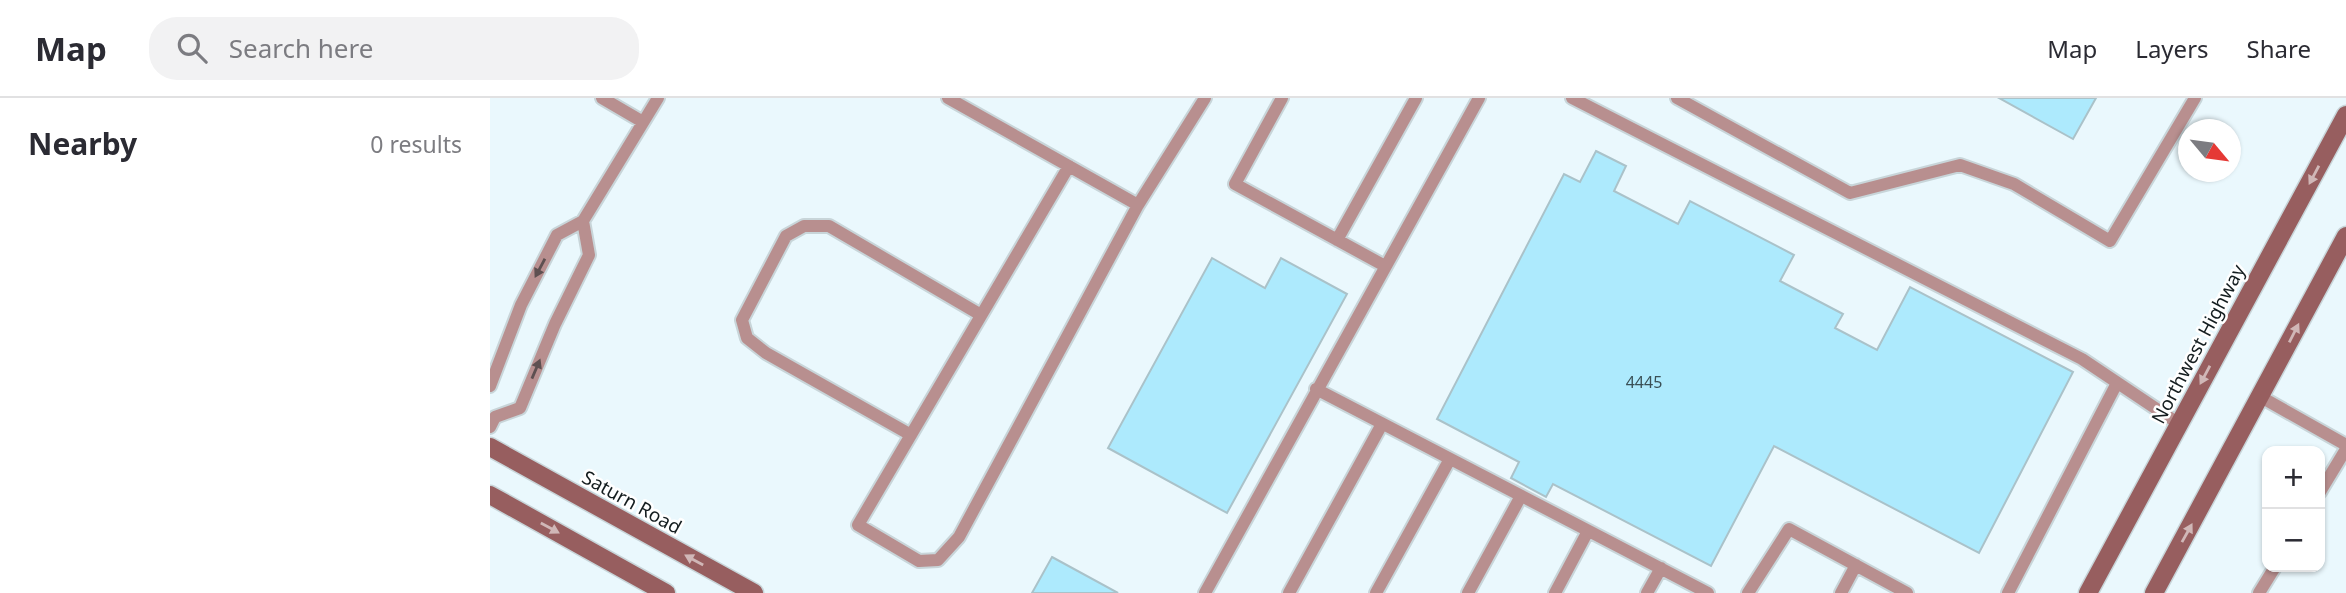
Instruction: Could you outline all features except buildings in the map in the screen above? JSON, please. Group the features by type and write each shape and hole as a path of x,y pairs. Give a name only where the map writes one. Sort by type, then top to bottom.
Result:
{"main road":[{"name":"Northwest Highway","path":"2088,593 2346,115"},
{"path":"2154,593 2346,236"},
{"name":"Saturn Road","path":"490,447 754,593"},
{"path":"490,495 666,593"}],"lane":[{"path":"602,98 643,122"},
{"path":"490,386 520,305 557,235 583,221 658,98"},
{"path":"948,98 1138,205"},
{"path":"1069,166 858,525 919,561 938,560 959,537 1138,205 1205,98"},
{"path":"1282,98 1236,184 1385,266"},
{"path":"1337,240 1416,98"},
{"path":"1205,593 1479,98"},
{"path":"1572,98 2082,359 2179,424"},
{"path":"1677,98 1850,193 1960,165 2014,184 2110,241 2195,98"},
{"path":"492,416 520,408 589,254 583,221"},
{"path":"911,435 765,353 747,338 742,320 786,236 804,226 829,226 981,315"},
{"path":"2008,593 2118,383"},
{"path":"1316,389 1708,593"},
{"path":"2261,397 2346,447 2325,483"},
{"path":"1289,593 1382,424"},
{"path":"1376,593 1450,459"},
{"path":"1468,593 1521,496"},
{"path":"1748,593 1788,529 1907,593"},
{"path":"1555,593 1588,531"},
{"path":"1841,593 1856,565"},
{"path":"1647,593 1661,568"},
{"path":"2259,593 2272,572"}]}
